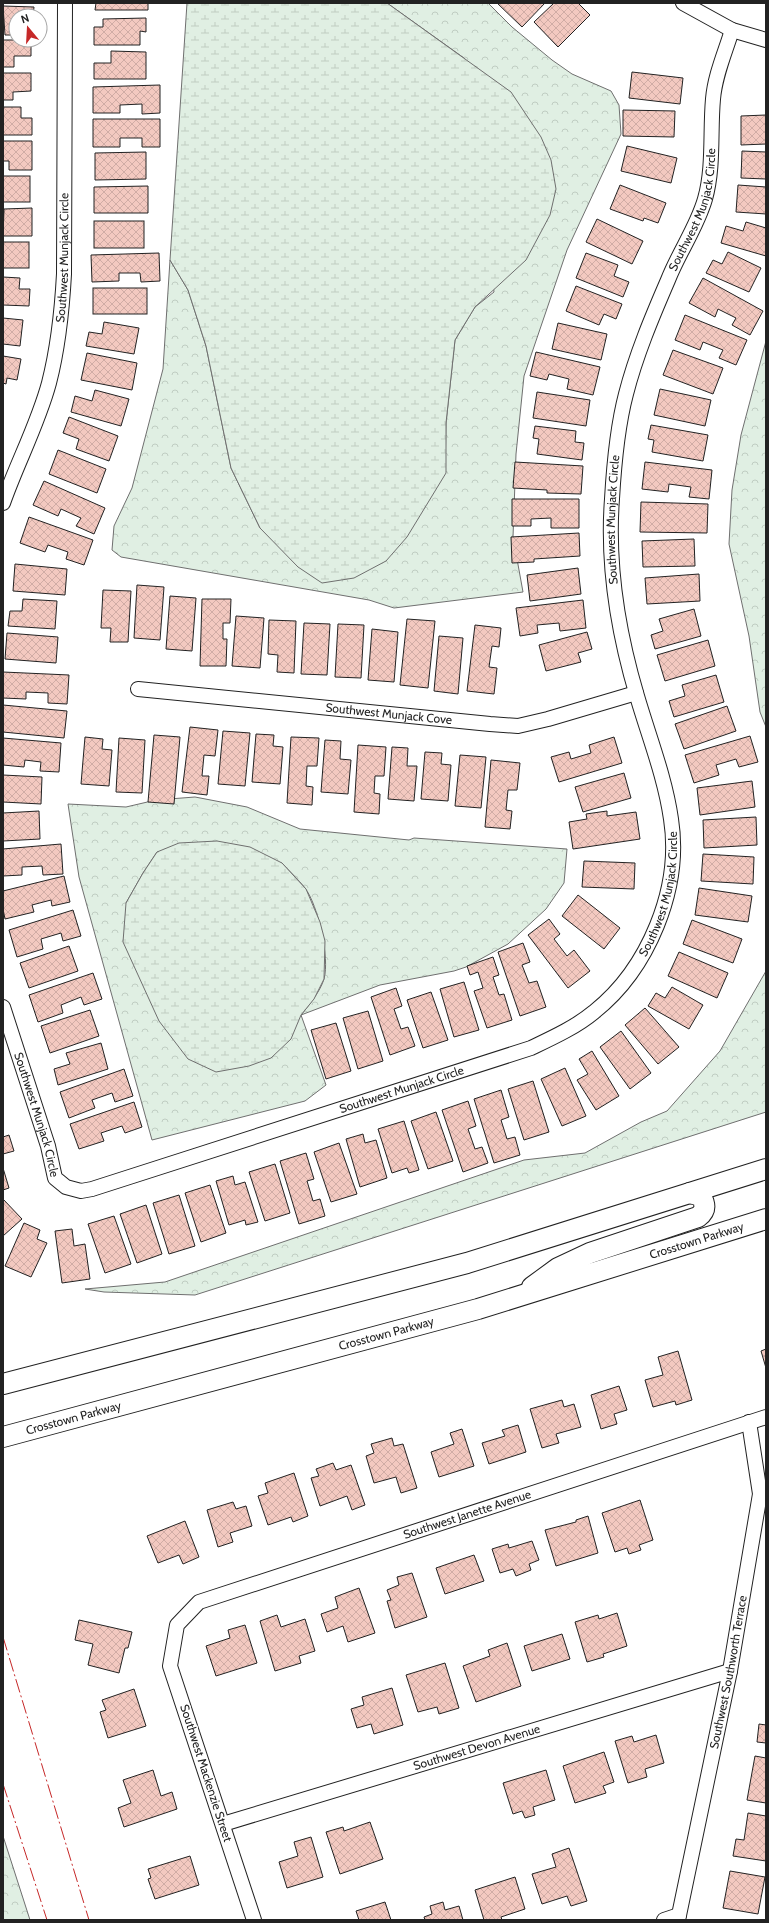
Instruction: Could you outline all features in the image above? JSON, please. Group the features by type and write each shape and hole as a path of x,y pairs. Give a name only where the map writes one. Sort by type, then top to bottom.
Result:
{"main road":[{"path":"3,1384 467,1263 766,1169"},
{"path":"517,1297 558,1268 590,1254 698,1217 703,1213 705,1203 701,1196 690,1193"},
{"name":"Crosstown Parkway","path":"3,1437 478,1309 766,1219"}],"street":[{"name":"Southwest Munjack Circle","path":"3,503 38,416 49,383 62,308 64,274 65,3"},
{"path":"684,3 732,30 766,40"},
{"name":"Southwest Munjack Circle","path":"3,1007 48,1146 55,1178 66,1187 81,1191 100,1187 524,1050 559,1034 594,1013 622,985 644,953 660,917 669,885 673,855 672,821 664,783 636,693 623,639 614,592 611,547 612,500 617,446 625,396 644,335 671,272 698,218 706,197 712,131 713,99 718,73 732,30"},
{"name":"Southwest Munjack Cove","path":"138,689 518,726 548,720 636,693"},
{"name":"Southwest Janette Avenue","path":"176,1625 199,1602 766,1417"},
{"name":"Southwest Southworth Terrace","path":"679,1918 730,1671 760,1494 749,1422"},
{"name":"Southwest Mackenzie Street","path":"176,1625 170,1666 254,1920"},
{"name":"Southwest Devon Avenue","path":"223,1824 730,1671"},
{"path":"664,1920 679,1918"}],"green space":[{"path":"187,3 387,3 511,92 541,137 551,160 556,189 550,215 526,260 475,307 455,340 446,423 446,473 407,537 386,561 354,578 322,583 298,567 260,528 231,468 206,346 188,290 170,260"},
{"path":"387,3 488,3 512,27 552,60 572,74 611,91 619,105 621,134 567,250 524,376 516,454 513,537 523,592 394,608 369,600 121,557 112,550 114,526 132,488 163,369 170,260 188,290 206,346 231,468 260,528 445,473 446,423 455,340 475,307 494,292 464,58"},
{"path":"766,341 766,727 760,712 749,636 729,544 732,490 741,435"},
{"path":"195,797 247,807 300,829 409,840 414,838 567,849 564,883 546,909 508,944 466,967 454,971 380,985 301,1015 326,1085 305,1101 152,1140 79,877 68,804 126,807 156,800","holes":["157,852 282,863 305,888 310,896 322,932 325,970 324,979 320,989 301,1015 126,903"]},
{"path":"217,841 250,847 282,863 306,889 320,922 325,941 324,979 314,999 301,1015 291,1039 271,1058 249,1066 216,1072 188,1059 159,1021 123,942 126,903 157,852 179,843"},
{"path":"766,971 766,1112 195,1295 104,1292 85,1289 165,1282 524,1160 585,1153 641,1122 667,1111 720,1051"},
{"path":"3,1836 30,1920 3,1920"}],"building":[{"path":"96,3 148,3 148,10 95,10"},
{"path":"497,3 545,3 522,27"},
{"path":"554,3 578,3 590,15 558,47 534,22"},
{"path":"3,6 34,7 8,8 8,35 5,35"},
{"path":"146,18 146,32 140,31 140,45 94,45 94,27 103,27 103,19"},
{"path":"3,40 8,40 8,48 31,48 31,56 14,56 14,67 3,67"},
{"path":"111,51 146,52 146,79 94,79 94,63 111,63"},
{"path":"632,72 683,78 680,104 629,98"},
{"path":"3,73 31,73 31,91 13,92 13,100 3,100"},
{"path":"160,85 160,113 142,114 142,104 120,105 120,113 93,113 93,87"},
{"path":"3,107 21,107 21,118 32,118 32,135 3,135"},
{"path":"623,110 675,111 674,137 623,136"},
{"path":"766,115 766,144 741,145 741,116"},
{"path":"93,119 160,119 160,147 142,147 142,138 120,138 120,147 93,147"},
{"path":"3,141 32,141 32,170 9,170 9,161 3,161"},
{"path":"627,146 677,158 671,183 621,171"},
{"path":"742,151 766,152 766,179 741,178"},
{"path":"146,152 146,179 95,180 95,153"},
{"path":"3,176 30,176 30,202 3,202"},
{"path":"620,185 666,203 658,223 644,218 643,221 610,209"},
{"path":"738,185 766,187 766,214 736,212"},
{"path":"148,186 148,213 94,213 94,187"},
{"path":"32,208 32,236 3,236 4,209"},
{"path":"597,219 643,241 632,264 586,242"},
{"path":"94,221 144,221 144,248 94,248"},
{"path":"746,222 766,228 766,256 721,243 726,226 743,231"},
{"path":"3,242 29,242 29,268 3,268"},
{"path":"728,252 761,268 749,292 706,273 713,260 722,264"},
{"path":"159,253 160,281 141,282 140,273 119,273 119,281 92,282 91,255"},
{"path":"586,253 618,265 614,276 629,282 623,297 576,278"},
{"path":"3,277 20,278 19,289 30,289 29,306 3,305"},
{"path":"703,278 763,311 750,335 732,325 736,318 718,309 715,317 689,303"},
{"path":"576,286 622,304 616,319 604,314 599,325 566,311"},
{"path":"93,288 147,288 147,314 93,314"},
{"path":"685,315 747,340 736,365 719,358 723,350 703,342 700,350 675,340"},
{"path":"3,318 23,320 20,346 3,344"},
{"path":"104,322 139,328 134,354 86,346 89,332 102,334"},
{"path":"558,323 607,334 601,360 552,349"},
{"path":"673,350 723,368 713,394 663,375"},
{"path":"536,352 600,367 593,395 567,389 569,379 549,374 547,380 530,376"},
{"path":"87,353 137,363 132,390 81,380"},
{"path":"3,356 21,359 17,380 7,378 6,384 3,383"},
{"path":"660,389 711,400 705,426 654,415"},
{"path":"95,390 129,399 121,426 71,412 75,396 92,401"},
{"path":"537,392 590,400 586,426 533,418"},
{"path":"69,417 118,436 109,461 76,449 79,439 63,433"},
{"path":"651,425 708,435 703,461 652,452 654,440 648,439"},
{"path":"535,426 576,431 575,442 584,443 582,460 537,454 539,439 533,438"},
{"path":"58,450 106,469 97,493 49,474"},
{"path":"515,462 583,466 581,494 547,493 547,490 513,488"},
{"path":"645,462 712,470 709,499 689,497 691,487 669,484 668,492 642,489"},
{"path":"44,481 105,508 94,534 76,526 81,518 61,509 58,516 33,505"},
{"path":"512,499 579,499 579,528 551,528 551,518 531,519 531,526 512,526"},
{"path":"641,502 708,504 707,533 640,532"},
{"path":"29,517 93,540 84,565 66,559 68,552 48,545 45,552 20,543"},
{"path":"579,533 580,556 534,559 534,562 512,563 511,537"},
{"path":"694,539 695,566 643,567 642,541"},
{"path":"15,564 67,569 65,595 13,591"},
{"path":"578,568 581,594 530,601 527,575"},
{"path":"699,574 700,601 647,604 645,578"},
{"path":"137,585 164,587 160,640 134,638"},
{"path":"103,590 131,591 128,642 110,642 111,628 101,628"},
{"path":"170,596 196,598 192,651 166,649"},
{"path":"23,599 57,601 55,629 8,626 10,611 22,611"},
{"path":"202,599 231,599 230,623 223,623 223,639 227,639 226,666 200,666"},
{"path":"583,600 586,628 560,631 559,623 537,625 538,633 520,636 516,608"},
{"path":"694,609 701,636 655,649 651,635 663,631 659,619"},
{"path":"236,616 264,618 260,668 232,666"},
{"path":"407,619 435,621 428,688 400,685"},
{"path":"269,620 296,621 294,673 277,672 278,655 268,654"},
{"path":"304,623 330,624 327,675 301,674"},
{"path":"338,624 364,625 361,678 335,677"},
{"path":"475,625 501,628 499,647 492,646 489,667 497,668 494,694 467,691"},
{"path":"372,629 398,632 394,682 368,680"},
{"path":"587,632 592,649 578,653 581,662 546,671 539,645"},
{"path":"7,633 58,637 56,663 5,659"},
{"path":"439,636 463,638 458,694 434,691"},
{"path":"708,640 715,666 665,681 657,655"},
{"path":"3,672 69,675 67,704 48,703 48,693 26,692 26,699 3,698"},
{"path":"716,675 724,702 674,717 669,701 685,696 682,685"},
{"path":"3,705 67,711 64,738 3,732"},
{"path":"727,706 736,731 684,749 675,724"},
{"path":"190,727 218,730 215,756 204,755 202,776 209,776 207,795 182,792"},
{"path":"223,731 250,733 245,786 218,784"},
{"path":"256,734 274,735 273,746 283,747 280,784 252,782"},
{"path":"154,735 180,737 174,804 148,802"},
{"path":"750,736 758,762 739,767 736,759 716,765 719,775 694,783 685,755"},
{"path":"85,737 103,739 102,749 112,750 109,786 81,784"},
{"path":"291,737 319,738 317,766 307,766 306,786 313,787 312,805 287,803"},
{"path":"614,737 622,763 559,782 551,757 569,752 571,759 591,753 589,745"},
{"path":"3,738 61,743 59,772 40,771 41,762 25,760 24,767 3,765"},
{"path":"119,738 145,740 142,793 116,792"},
{"path":"325,740 341,741 340,759 351,760 348,794 321,792"},
{"path":"358,745 386,747 384,776 375,776 374,793 380,794 379,814 354,812"},
{"path":"392,747 408,748 407,766 417,766 414,801 388,799"},
{"path":"425,752 442,753 441,764 451,765 448,801 421,799"},
{"path":"460,755 486,757 481,808 455,806"},
{"path":"491,760 520,763 517,790 508,790 506,810 512,811 510,829 485,827"},
{"path":"624,773 631,798 583,812 575,787"},
{"path":"3,775 42,777 41,804 3,802"},
{"path":"752,781 755,807 700,815 697,788"},
{"path":"39,811 40,839 3,841 3,813"},
{"path":"607,811 607,816 636,812 640,839 573,849 569,822 587,819 586,814"},
{"path":"756,817 757,845 704,848 703,820"},
{"path":"61,844 63,874 43,875 42,866 22,867 22,875 3,876 3,849"},
{"path":"703,854 754,857 753,884 701,881"},
{"path":"584,861 635,863 634,889 582,887"},
{"path":"64,876 70,902 52,906 51,900 32,905 34,912 5,919 3,909 3,891"},
{"path":"699,888 752,896 748,922 695,915"},
{"path":"578,895 620,928 604,949 562,916"},
{"path":"73,910 81,936 63,941 61,933 41,939 43,949 17,957 9,930"},
{"path":"549,919 560,934 554,939 567,956 574,950 590,971 568,988 528,935"},
{"path":"692,920 742,939 733,963 683,944"},
{"path":"523,943 530,962 522,965 529,983 537,981 546,1007 520,1016 498,952"},
{"path":"69,946 78,971 29,988 20,963"},
{"path":"679,952 728,973 717,998 668,976"},
{"path":"493,957 499,975 493,977 499,995 504,994 512,1020 487,1028 474,991 483,988 478,972 470,975 467,966"},
{"path":"93,973 102,999 84,1005 81,997 61,1005 63,1013 38,1022 29,995"},
{"path":"464,982 479,1030 454,1037 440,989"},
{"path":"672,987 703,1005 689,1029 648,1006 656,993 665,998"},
{"path":"396,988 402,1006 394,1009 401,1029 408,1027 415,1046 390,1055 371,997"},
{"path":"431,992 448,1040 423,1048 407,1000"},
{"path":"645,1008 679,1047 658,1064 625,1025"},
{"path":"90,1010 99,1036 50,1053 41,1026"},
{"path":"368,1011 383,1061 358,1069 343,1018"},
{"path":"336,1023 351,1071 326,1079 311,1030"},
{"path":"621,1031 651,1073 630,1089 600,1047"},
{"path":"101,1043 108,1069 58,1085 54,1069 70,1064 66,1053"},
{"path":"592,1051 619,1096 596,1110 577,1080 588,1074 579,1059"},
{"path":"565,1068 586,1116 562,1126 541,1079"},
{"path":"124,1069 133,1096 115,1102 112,1093 92,1100 95,1108 69,1118 60,1092"},
{"path":"533,1081 549,1132 524,1140 508,1089"},
{"path":"501,1090 509,1117 501,1120 507,1139 515,1137 520,1155 494,1163 474,1099"},
{"path":"468,1101 476,1126 468,1129 475,1149 482,1147 488,1163 463,1172 442,1110"},
{"path":"134,1102 142,1127 125,1133 122,1126 101,1133 104,1141 79,1149 70,1124"},
{"path":"436,1112 453,1161 428,1169 411,1121"},
{"path":"404,1121 419,1170 409,1173 407,1168 392,1173 378,1129"},
{"path":"363,1134 365,1143 376,1140 387,1178 360,1187 346,1139"},
{"path":"9,1135 14,1151 3,1154 3,1137"},
{"path":"339,1143 357,1194 331,1202 314,1152"},
{"path":"306,1153 314,1179 307,1181 313,1201 320,1199 325,1216 299,1224 280,1161"},
{"path":"275,1164 290,1213 265,1221 249,1172"},
{"path":"3,1168 9,1188 3,1190"},
{"path":"233,1176 235,1185 245,1182 258,1222 246,1225 245,1220 229,1225 216,1181"},
{"path":"210,1185 226,1233 201,1242 185,1193"},
{"path":"179,1195 195,1246 169,1254 153,1203"},
{"path":"3,1199 22,1219 3,1236"},
{"path":"146,1205 162,1254 137,1263 120,1214"},
{"path":"114,1216 131,1264 105,1273 88,1224"},
{"path":"24,1223 40,1230 37,1239 47,1243 31,1277 5,1266"},
{"path":"72,1229 74,1246 85,1244 90,1279 62,1283 55,1231"},
{"path":"766,1349 766,1368 761,1351"},
{"path":"678,1351 692,1400 676,1405 675,1401 653,1407 645,1380 663,1375 658,1357"},
{"path":"619,1386 627,1410 614,1414 617,1424 601,1429 591,1395"},
{"path":"562,1400 564,1407 574,1404 581,1427 556,1434 559,1443 542,1448 530,1409"},
{"path":"518,1425 526,1452 489,1464 482,1443 505,1436 502,1430"},
{"path":"462,1429 474,1466 439,1477 431,1452 454,1444 450,1433"},
{"path":"392,1438 394,1446 403,1444 417,1488 401,1493 396,1477 374,1483 366,1456 374,1453 371,1444"},
{"path":"333,1463 336,1470 351,1465 365,1505 352,1510 347,1496 320,1506 311,1478 319,1476 316,1469"},
{"path":"294,1473 308,1516 293,1522 291,1517 268,1525 258,1496 268,1493 265,1483"},
{"path":"640,1500 653,1540 639,1545 641,1550 629,1554 627,1548 615,1552 602,1513"},
{"path":"233,1502 236,1509 246,1506 252,1526 230,1533 233,1542 218,1547 207,1510"},
{"path":"588,1516 598,1553 556,1566 545,1530 576,1522 576,1520"},
{"path":"185,1521 199,1557 183,1564 179,1555 158,1563 147,1536"},
{"path":"532,1541 539,1560 529,1564 531,1570 516,1576 513,1569 500,1573 492,1549 508,1544 509,1548"},
{"path":"474,1555 484,1581 445,1594 436,1568"},
{"path":"412,1573 427,1617 395,1628 387,1601 391,1600 387,1590 399,1585 397,1577"},
{"path":"359,1588 375,1633 348,1642 343,1626 327,1632 321,1614 338,1608 335,1597"},
{"path":"617,1613 627,1646 603,1654 604,1657 587,1662 575,1622 598,1615 599,1619"},
{"path":"277,1615 281,1627 305,1619 315,1651 299,1656 301,1663 275,1671 260,1621"},
{"path":"79,1620 132,1632 128,1648 125,1648 119,1673 88,1665 93,1644 75,1640"},
{"path":"245,1625 257,1663 216,1676 206,1646 230,1638 228,1630"},
{"path":"562,1634 570,1659 532,1671 524,1646"},
{"path":"507,1643 521,1686 476,1702 463,1666 490,1656 488,1650"},
{"path":"445,1663 459,1708 439,1714 437,1707 418,1712 406,1675"},
{"path":"392,1688 403,1725 374,1734 371,1724 357,1728 351,1709 364,1705 362,1697"},
{"path":"134,1689 146,1726 108,1738 100,1712 106,1710 102,1700"},
{"path":"759,1724 766,1725 766,1743 757,1742"},
{"path":"656,1735 664,1763 645,1769 647,1777 628,1783 615,1741 632,1736 634,1742"},
{"path":"604,1752 614,1782 603,1786 606,1793 575,1803 563,1766"},
{"path":"755,1756 766,1758 766,1803 747,1800"},
{"path":"153,1770 161,1796 172,1792 177,1809 124,1827 118,1808 131,1803 123,1780"},
{"path":"546,1770 555,1800 533,1807 535,1815 525,1818 522,1811 513,1814 503,1783"},
{"path":"748,1813 766,1816 766,1861 733,1856 736,1839 744,1840"},
{"path":"370,1822 383,1859 340,1874 326,1832 343,1827 344,1831"},
{"path":"311,1837 323,1877 287,1888 279,1862 298,1856 294,1842"},
{"path":"569,1848 587,1901 571,1906 567,1896 542,1904 532,1874 556,1867 552,1854"},
{"path":"190,1856 199,1885 155,1899 148,1879 151,1878 148,1869"},
{"path":"730,1871 765,1877 758,1914 723,1908"},
{"path":"515,1877 525,1909 501,1917 502,1920 484,1920 475,1890"},
{"path":"385,1902 391,1920 359,1920 356,1911"},
{"path":"443,1902 445,1910 459,1906 463,1920 425,1920 424,1917 432,1914 430,1906"}],"power":[{"path":"3,1637 89,1920"},
{"path":"3,1784 47,1920"}]}
